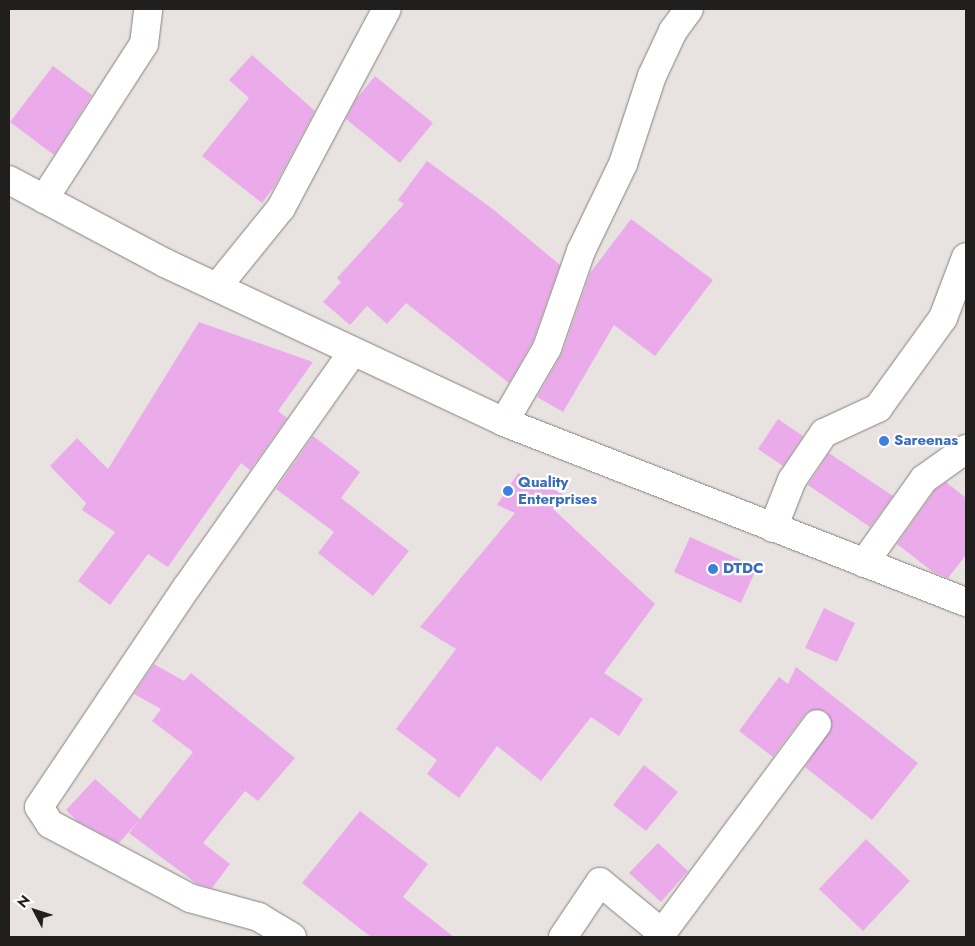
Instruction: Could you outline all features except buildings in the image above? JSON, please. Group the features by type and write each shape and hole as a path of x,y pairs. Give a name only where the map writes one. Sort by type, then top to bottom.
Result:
{"street":[{"path":"44,199 144,44 148,9"},
{"path":"217,287 281,208 387,9"},
{"path":"504,422 547,348 562,298 581,250 623,164 652,76 674,30 689,9"},
{"path":"9,180 217,287 504,422 966,602"},
{"path":"773,528 792,480 824,433 878,408 937,326 966,257"},
{"path":"292,937 259,917 190,898 50,824 39,807 187,587 353,352"},
{"path":"864,563 924,480 966,449"},
{"path":"563,937 600,882 662,933 817,724"}],"place":[{"name":"Sareenas","path":"884,441"},
{"name":"Quality Enterprises","path":"508,491"},
{"name":"DTDC","path":"713,569"}]}
